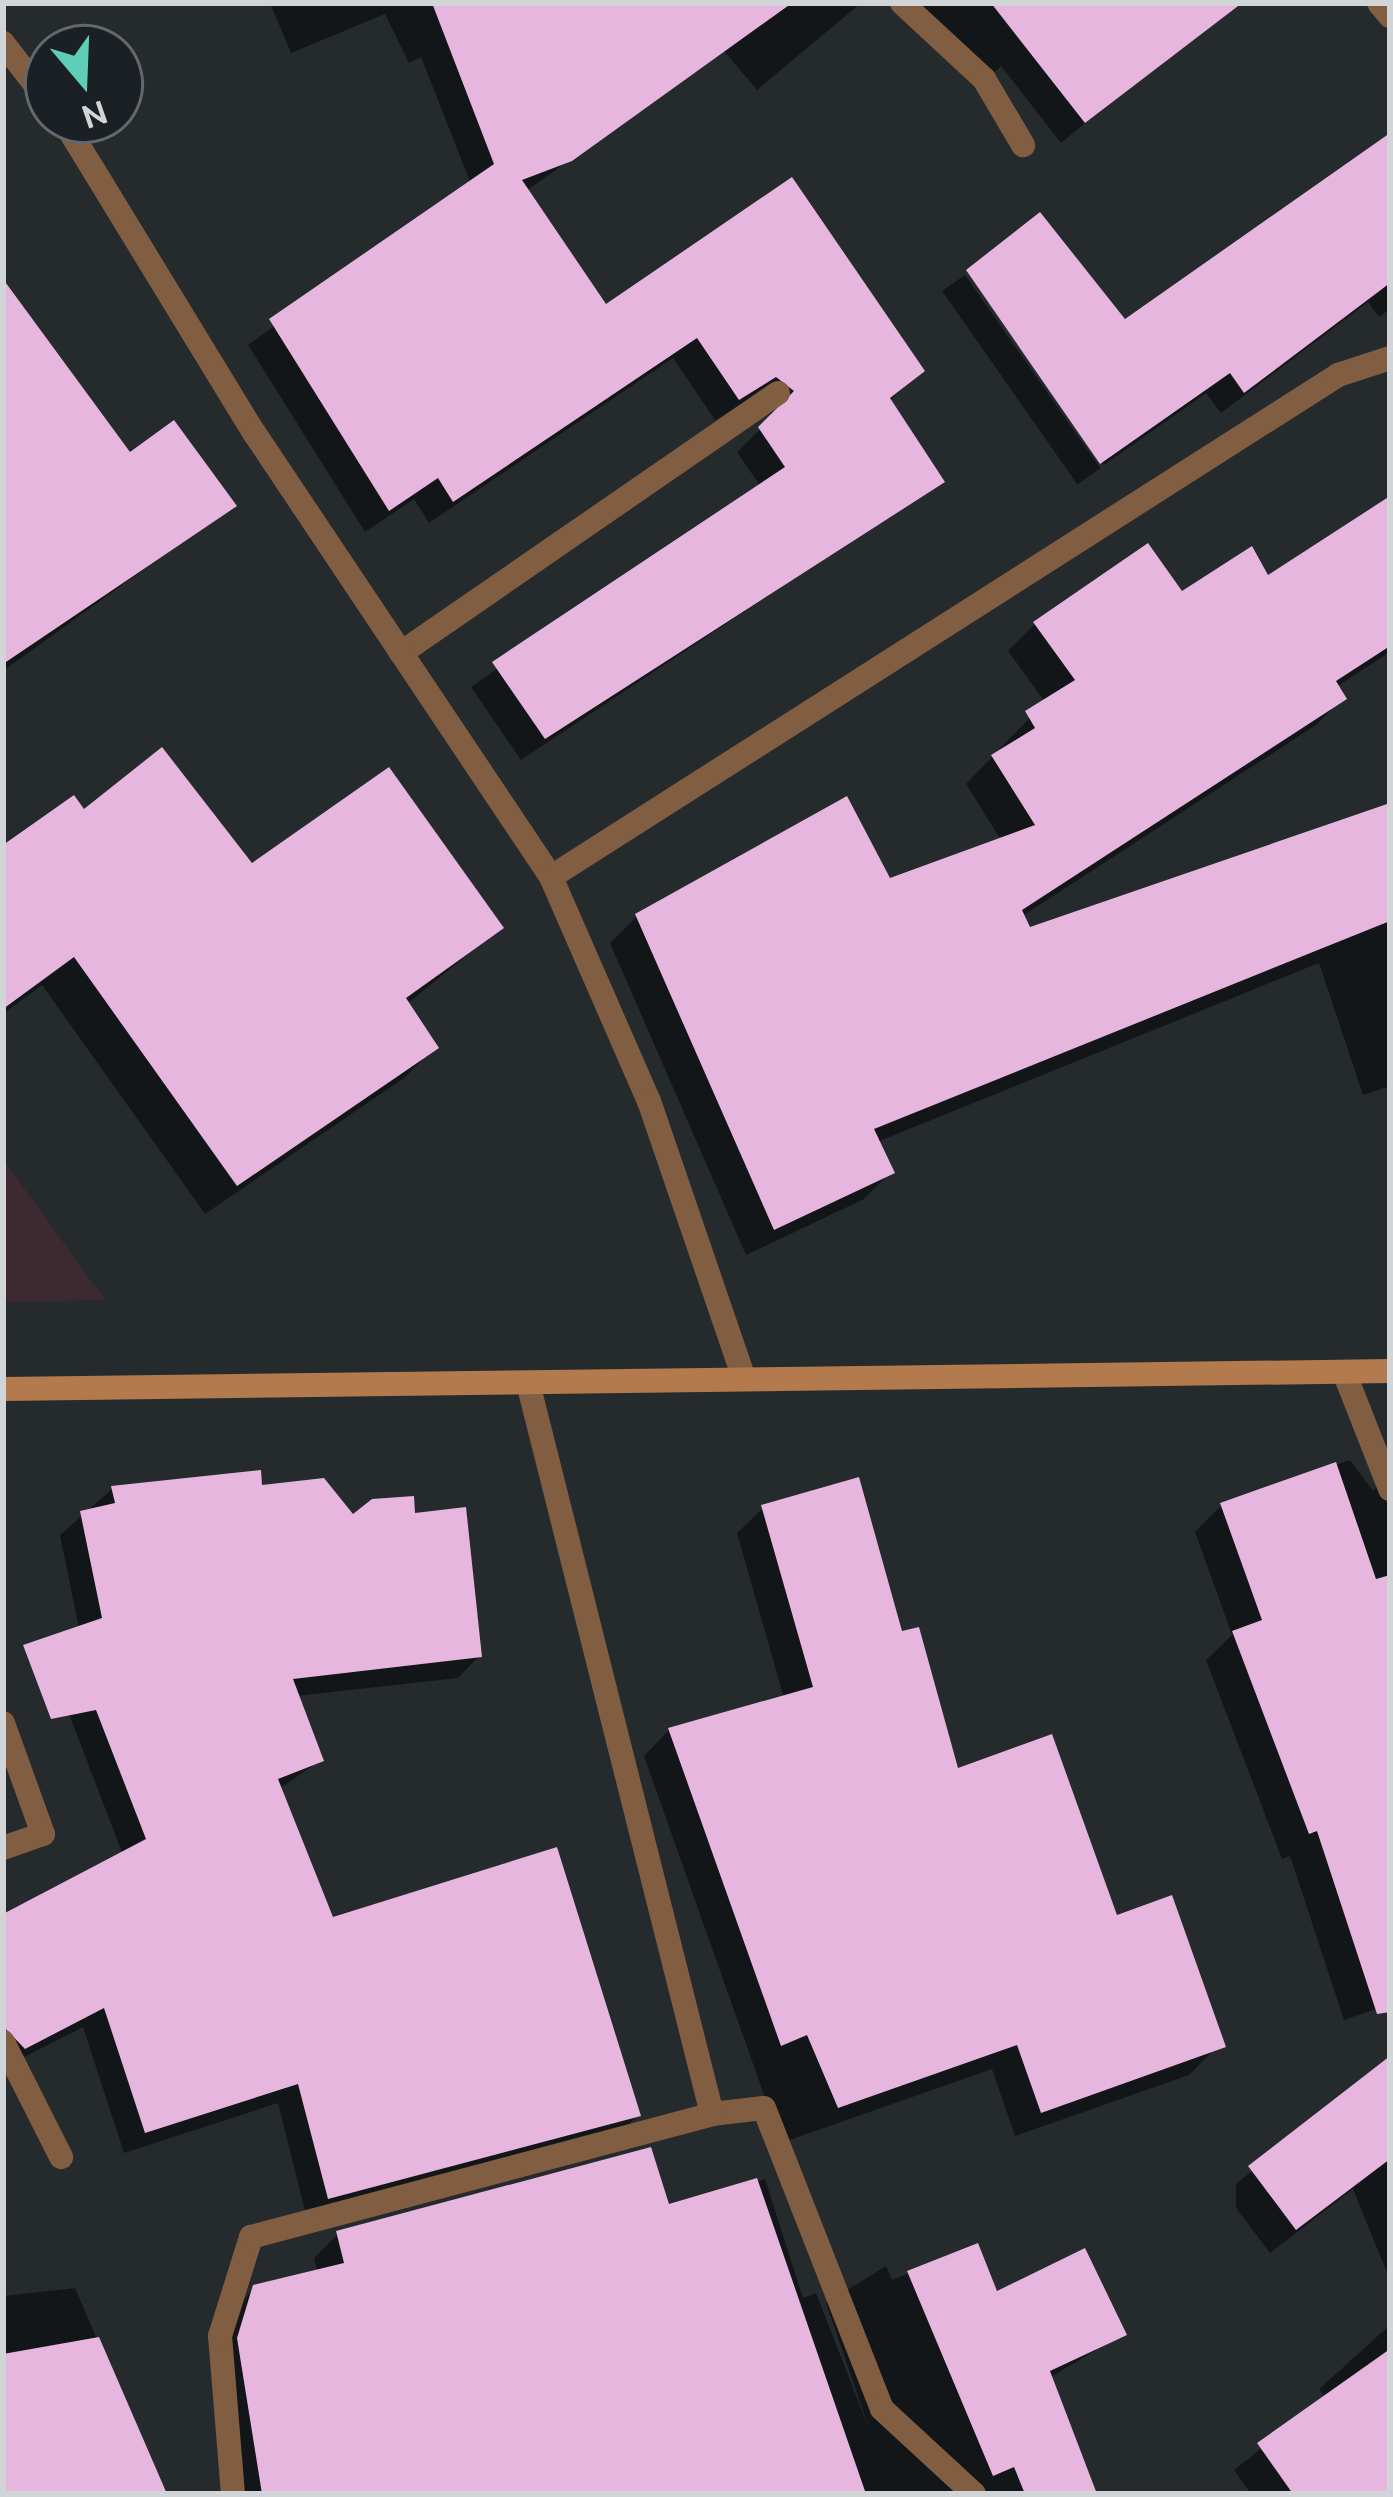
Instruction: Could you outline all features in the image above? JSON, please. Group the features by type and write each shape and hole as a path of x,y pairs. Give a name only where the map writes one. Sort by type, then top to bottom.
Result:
{"street":[{"path":"902,3 984,79 1023,145"},
{"path":"1379,3 1390,16"},
{"path":"3,44 24,71"},
{"path":"78,144 401,653 551,878 650,1101 744,1378"},
{"path":"551,878 1339,375 1390,358"},
{"path":"401,653 778,393"},
{"path":"1344,1372 1390,1489"},
{"path":"3,1389 530,1387 744,1378 1390,1372"},
{"path":"530,1387 712,2114"},
{"path":"3,1724 43,1834 3,1848"},
{"path":"3,2042 61,2156"},
{"path":"233,2494 220,2336 251,2237 712,2114 764,2108 881,2409 974,2494"}],"shaded area":[{"path":"3,1159 105,1300 3,1302"}],"building":[{"path":"432,3 792,3 572,161 522,180 606,304 792,177 925,371 890,398 945,482 545,739 492,662 785,467 758,427 794,391 776,377 739,400 697,338 453,502 438,478 389,511 269,319 494,164"},
{"path":"991,3 1242,3 1085,123"},
{"path":"1390,133 1390,283 1244,393 1230,373 1100,464 966,270 1040,212 1125,319"},
{"path":"3,279 130,452 174,420 237,506 3,664"},
{"path":"1390,496 1390,646 1336,681 1347,699 1022,910 1030,927 1390,803 1390,921 874,1129 895,1173 774,1230 635,914 847,796 890,878 1035,825 991,755 1035,728 1025,711 1075,680 1033,622 1148,543 1182,591 1252,546 1268,575"},
{"path":"162,747 252,863 389,767 504,928 406,998 439,1048 237,1186 74,957 3,1009 3,845 74,795 84,809"},
{"path":"1336,1462 1376,1579 1390,1575 1390,2012 1377,2014 1317,1831 1309,1834 1232,1631 1262,1620 1220,1503"},
{"path":"261,1470 262,1485 324,1478 353,1514 372,1499 414,1496 415,1513 466,1507 482,1657 293,1679 324,1761 278,1779 333,1917 557,1847 641,2116 328,2199 298,2084 145,2133 104,2008 25,2049 3,2026 3,1914 146,1839 96,1710 51,1719 23,1645 102,1618 80,1511 115,1503 111,1486"},
{"path":"859,1477 902,1631 919,1627 958,1768 1052,1734 1117,1915 1172,1895 1226,2047 1041,2113 1017,2045 838,2108 807,2035 781,2046 668,1728 813,1687 761,1505"},
{"path":"1390,2056 1390,2159 1296,2230 1248,2166"},
{"path":"651,2147 669,2204 757,2178 866,2494 262,2494 237,2338 253,2285 344,2263 336,2231"},
{"path":"978,2243 997,2291 1085,2248 1127,2335 1050,2371 1097,2494 1025,2494 1014,2467 993,2476 907,2271"},
{"path":"99,2337 167,2494 3,2494 3,2354"},
{"path":"1390,2349 1390,2494 1293,2494 1257,2443"}]}
